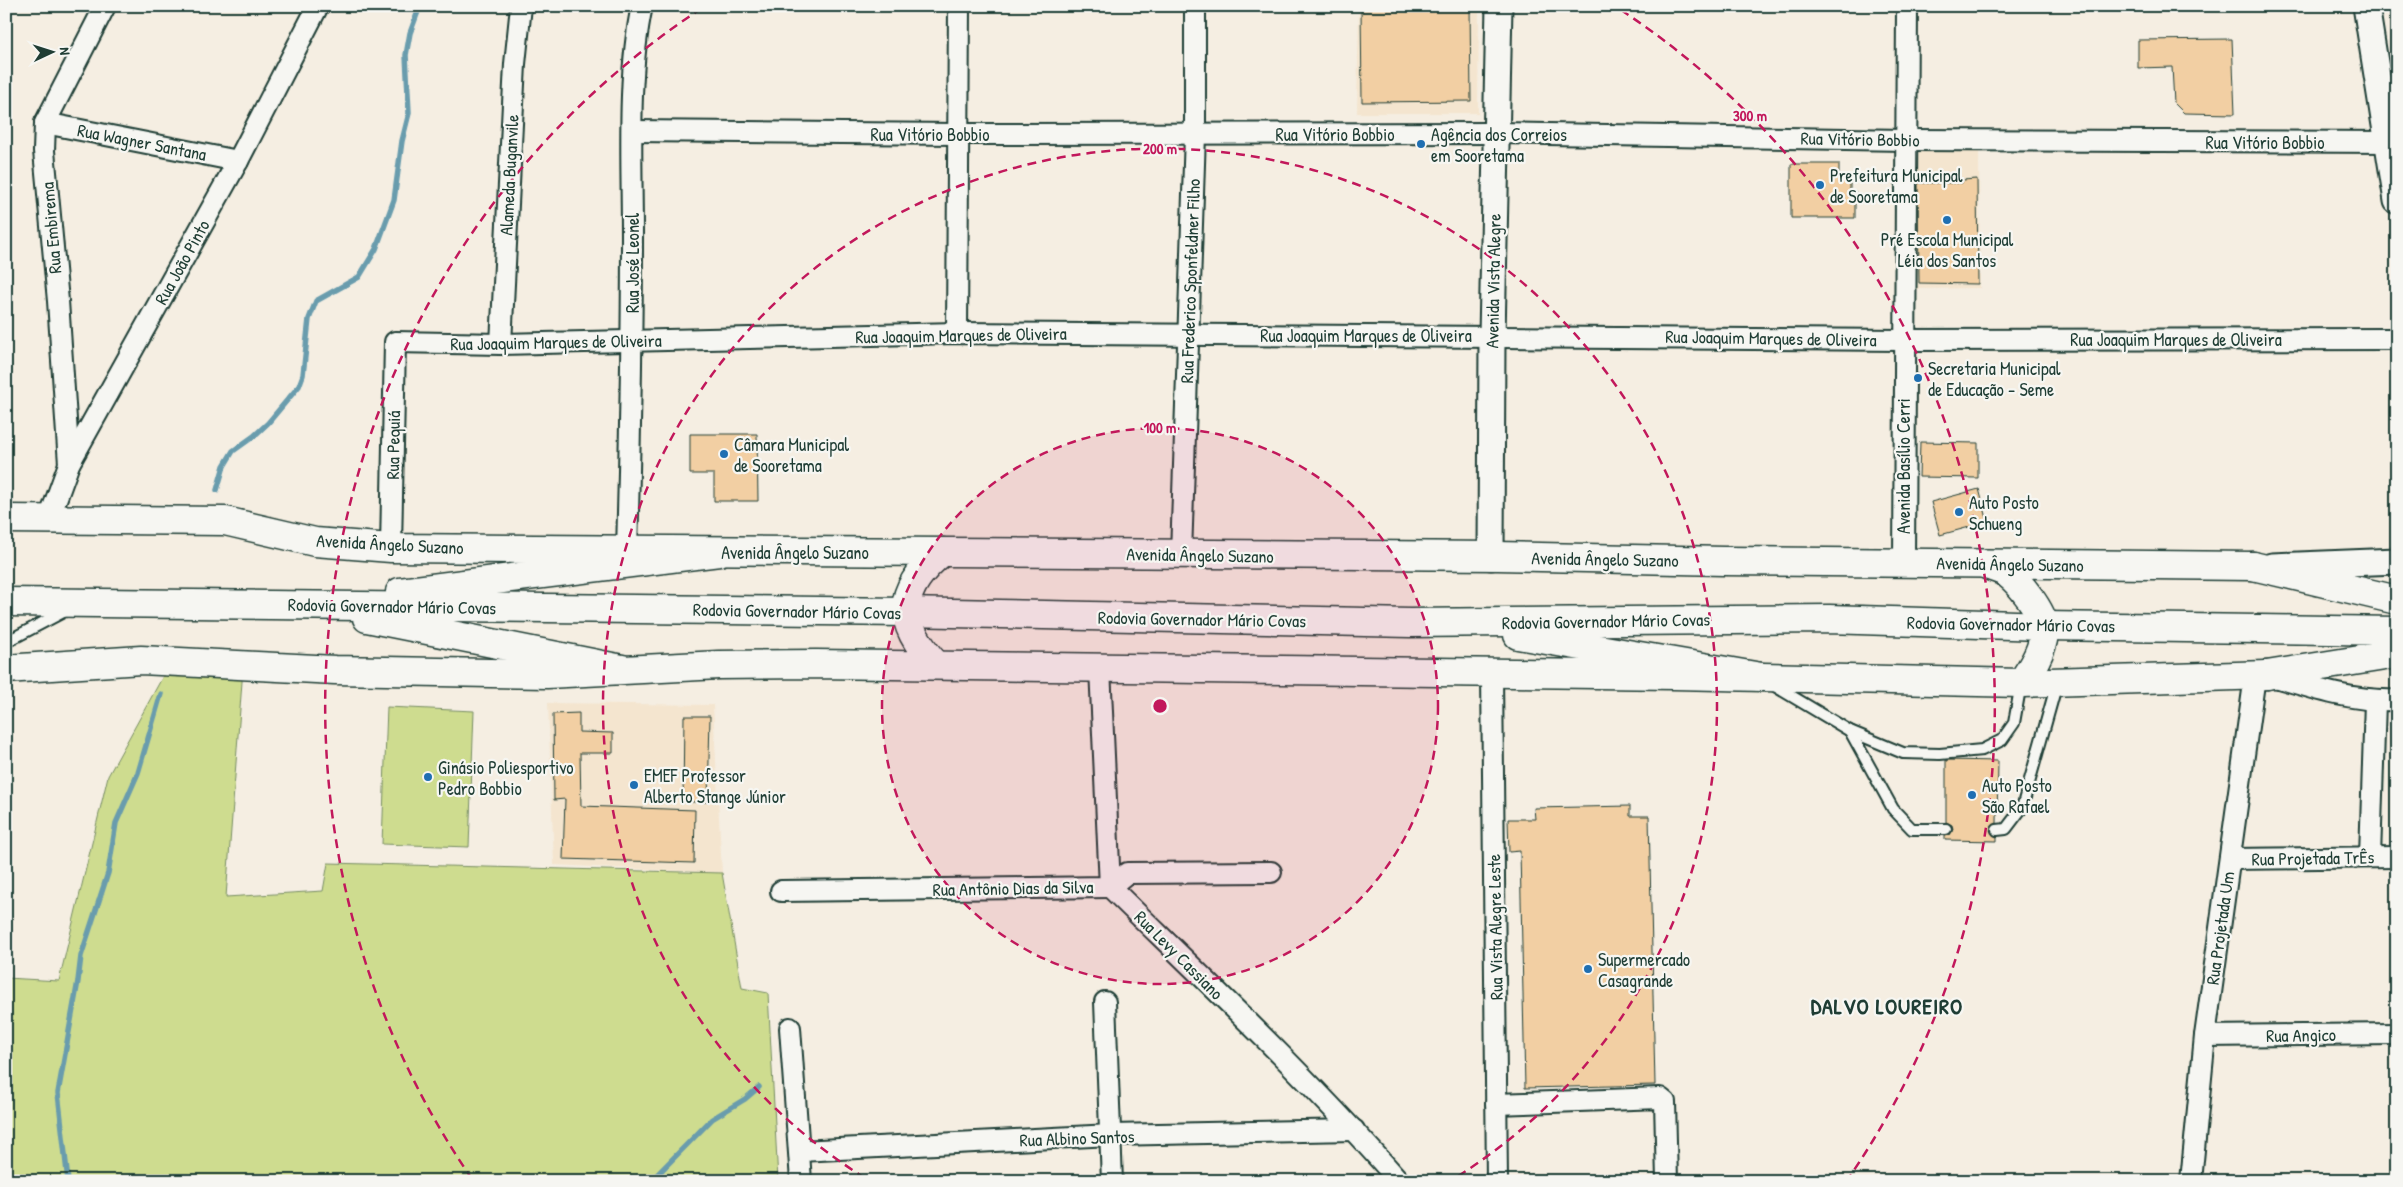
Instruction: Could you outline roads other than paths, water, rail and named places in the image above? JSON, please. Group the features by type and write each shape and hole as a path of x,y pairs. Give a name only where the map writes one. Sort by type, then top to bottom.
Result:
{"main road":[{"name":"Avenida Ângelo Suzano","path":"6,519 225,521 316,542 391,548 1491,557 2253,566"},
{"path":"302,605 719,552"},
{"path":"936,665 922,650 912,632 905,612 911,588 923,567 942,552"},
{"path":"1987,564 2008,574 2023,589 2044,626 2040,648 2032,667 2021,683"},
{"path":"2253,566 2397,600"},
{"name":"Rodovia Governador Mário Covas","path":"6,602 905,612 1410,623 1829,619 2044,626 2397,630"},
{"path":"302,605 622,669"},
{"path":"1410,623 1536,637 1761,677"},
{"path":"6,669 141,660 335,670 547,674 719,665 936,665 2058,683 2261,676 2397,654"}],"street":[{"name":"Rua Embirema","path":"69,464 58,301 45,160 46,123 105,6"},
{"name":"Rua João Pinto","path":"49,520 69,464 238,161 318,6"},
{"name":"Alameda Buganvile","path":"501,344 515,64 521,6"},
{"name":"Rua José Leonel","path":"627,550 632,341 632,131 635,56 642,6"},
{"path":"956,333 959,6"},
{"name":"Rua Frederico Sponfeldner Filho","path":"1181,555 1195,134 1195,6"},
{"name":"Avenida Vista Alegre","path":"1491,557 1492,336 1499,6"},
{"name":"Avenida Basílio Cerri","path":"1904,563 1903,340 1907,6"},
{"path":"2366,6 2392,142 2397,201"},
{"name":"Rua Wagner Santana","path":"46,123 238,161"},
{"name":"Rua Vitório Bobbio","path":"632,131 958,134 1496,133 1905,140 2392,142"},
{"name":"Rua Joaquim Marques de Oliveira","path":"394,342 501,344 956,333 1903,340 2397,339"},
{"name":"Rua Pequiá","path":"391,548 394,342"},
{"name":"Avenida Ângelo Suzano","path":"2253,566 2397,561"},
{"path":"1100,668 1110,887"},
{"name":"Rua Vista Alegre Leste","path":"1492,673 1497,1181"},
{"path":"2261,676 2375,701 2397,700"},
{"name":"Rua Projetada Um","path":"2191,1181 2205,1036 2230,859 2261,676"},
{"path":"2370,857 2375,701"},
{"name":"Rua Projetada TrÊs","path":"2230,859 2396,857"},
{"name":"Rua Antônio Dias da Silva","path":"781,891 1110,887 1126,873 1271,872"},
{"name":"Rua Levy Cassiano","path":"1110,887 1354,1130 1398,1181"},
{"path":"1105,1002 1112,1181"},
{"path":"790,1028 801,1181"},
{"name":"Rua Angico","path":"2205,1036 2397,1034"},
{"path":"1496,1104 1660,1098 1665,1102 1667,1181"},
{"name":"Rua Albino Santos","path":"800,1151 1111,1135 1354,1130"}],"lane":[{"path":"6,642 82,603"},
{"path":"1761,677 1850,730 1903,753 1940,754 1982,750 2002,740 2014,723 2021,683"},
{"path":"1997,830 2006,830 2022,808 2058,683"},
{"path":"1850,730 1893,809 1912,829 1946,829"}],"waterway":[{"path":"217,490 224,466 233,451 268,423 299,386 303,375 309,319 316,301 359,277 376,249 394,200 402,141 409,113 406,55 410,33 420,6"},
{"path":"68,1181 58,1093 81,956 108,873 116,823 138,773 161,694"},
{"path":"651,1181 712,1119 745,1099 759,1087"}],"place":[{"name":"Agência dos Correios em Sooretama","path":"1421,144"},
{"name":"Prefeitura Municipal de Sooretama","path":"1820,185"},
{"name":"Pré Escola Municipal Léia dos Santos","path":"1947,220"},
{"name":"Secretaria Municipal de Educação - Seme","path":"1918,378"},
{"name":"Câmara Municipal de Sooretama","path":"724,454"},
{"name":"Auto Posto Schueng","path":"1959,512"},
{"name":"Ginásio Poliesportivo Pedro Bobbio","path":"428,777"},
{"name":"EMEF Professor Alberto Stange Júnior","path":"634,785"},
{"name":"Auto Posto São Rafael","path":"1972,795"},
{"name":"Supermercado Casagrande","path":"1588,969"}],"district":[{"name":"DALVO LOUREIRO","path":"1887,1006"}]}
